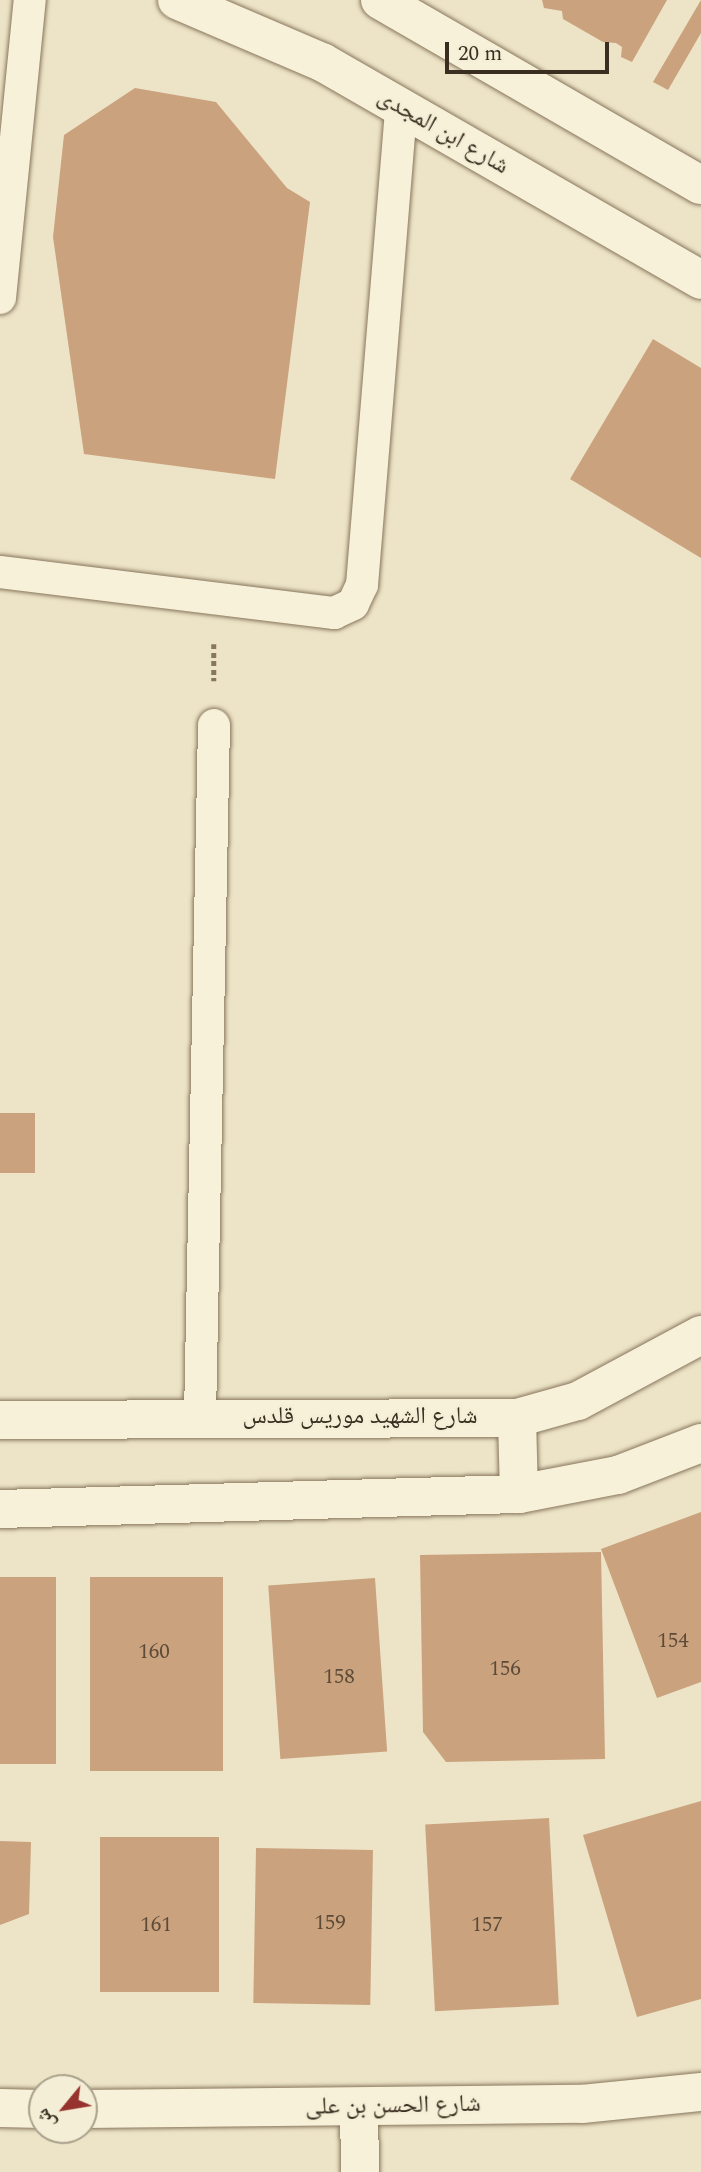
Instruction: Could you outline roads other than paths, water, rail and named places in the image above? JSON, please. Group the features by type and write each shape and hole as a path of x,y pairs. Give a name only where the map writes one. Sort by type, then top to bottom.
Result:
{"street":[{"name":"شارع ابن المجدى","path":"177,0 297,50 701,280"},
{"path":"380,0 701,185"},
{"name":"شارع الشهيد موريس قلدس","path":"0,1420 200,1416 517,1418 578,1401 701,1335"},
{"path":"517,1418 519,1494"},
{"path":"0,1509 519,1494 618,1475 701,1443"},
{"name":"شارع الحسن بن على","path":"98,2109 582,2104 701,2092"},
{"path":"359,2107 360,2172"},
{"path":"0,2108 28,2109"}],"lane":[{"path":"0,298 30,0"},
{"path":"0,572 334,612 353,604 359,595 401,109"},
{"path":"200,1416 214,725"}]}
